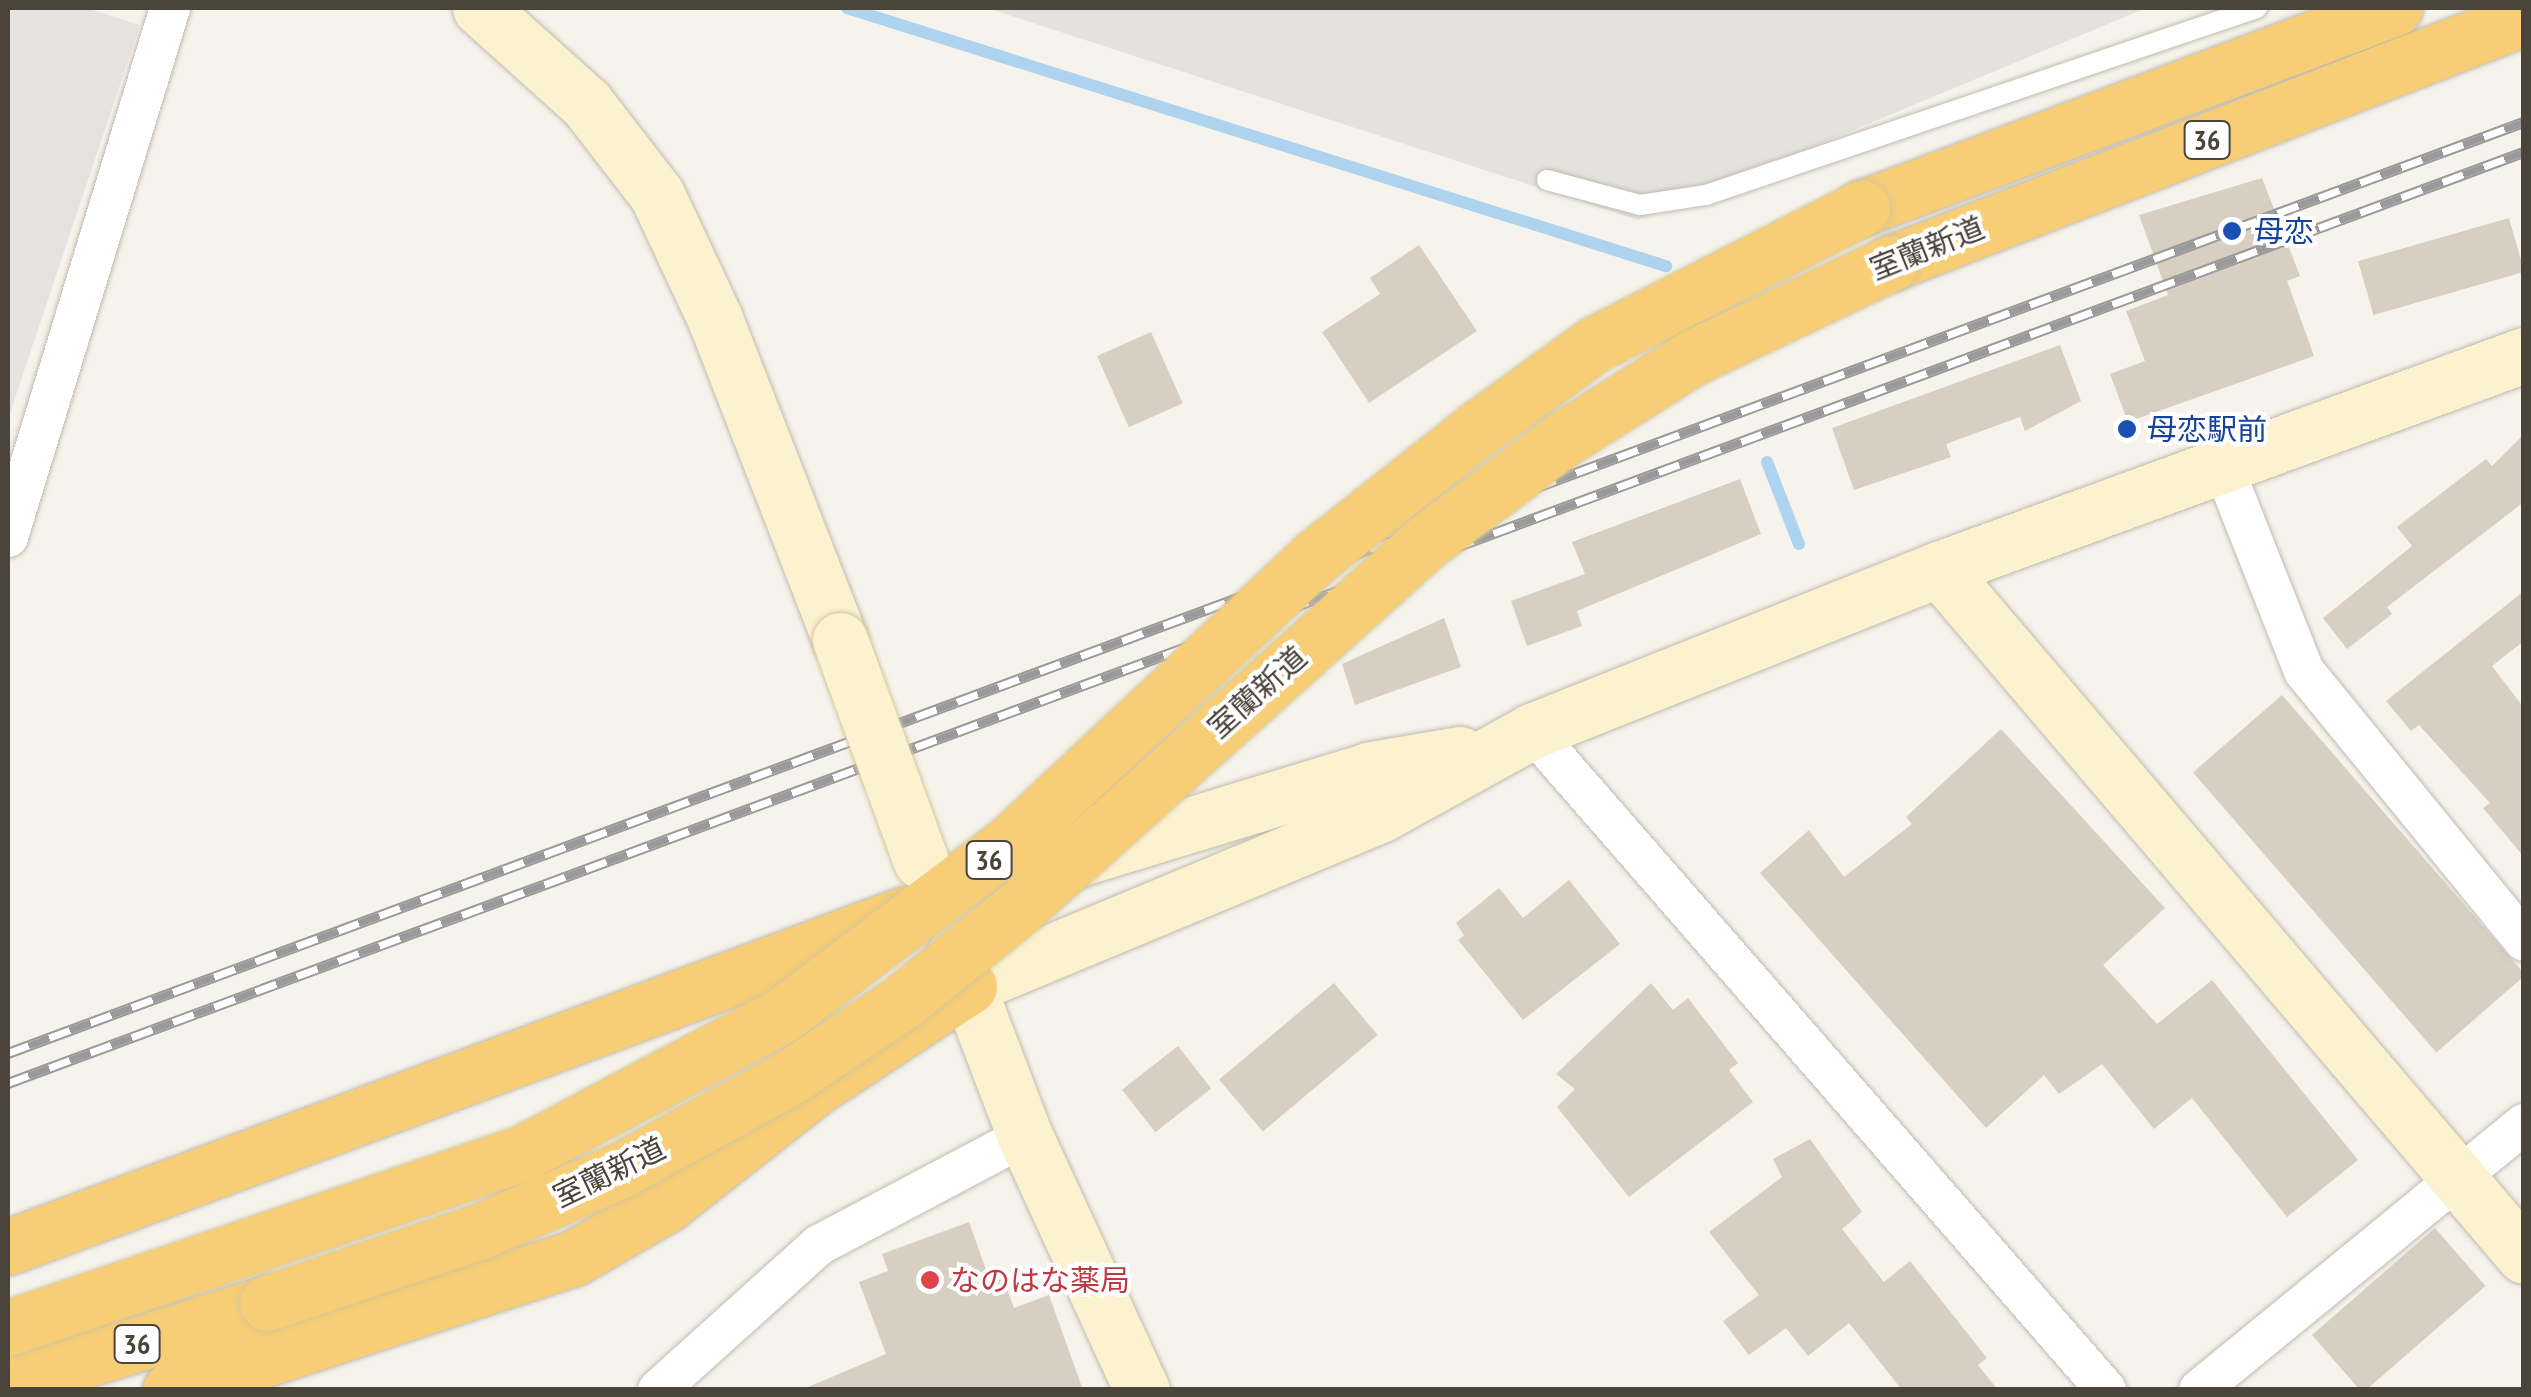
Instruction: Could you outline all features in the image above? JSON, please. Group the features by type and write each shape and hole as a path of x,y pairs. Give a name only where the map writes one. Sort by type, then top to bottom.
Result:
{"highway":[{"name":"室蘭新道","path":"8,1328 412,1196 523,1152 698,1066 861,963 1011,842 1314,558 1476,430 1595,344 1862,208 2395,8"},
{"name":"室蘭新道","path":"8,1384 481,1231 621,1170 792,1076 902,1002 1022,905 1427,541 1562,439 1693,356 1891,262 2524,18"},
{"path":"8,1248 928,882"},
{"path":"170,1390 574,1258 667,1204 814,1090 969,986"}],"street":[{"path":"8,537 170,8"},
{"path":"480,8 586,103 656,195 715,319 1025,1136 1142,1390"},
{"path":"969,986 1380,815 1510,740 1939,569 2524,354"},
{"path":"2222,464 2304,670 2524,941"},
{"path":"1939,569 2524,1256"},
{"path":"928,882 1371,769 1510,740"},
{"path":"1510,740 2106,1390"},
{"path":"2199,1390 2524,1124"},
{"path":"658,1390 819,1246 1025,1136"}],"lane":[{"path":"1547,180 1640,205 1706,195 2257,8"}],"shaded area":[{"path":"8,8 86,8 140,25 8,419"},
{"path":"987,8 2146,8 1638,220"}],"building":[{"path":"2262,178 2300,276 2287,281 2314,356 2128,422 2110,374 2145,361 2126,311 2168,295 2139,215"},
{"path":"2509,218 2524,272 2374,315 2358,261"},
{"path":"1419,245 1477,331 1369,403 1322,332 1380,294 1370,278"},
{"path":"1151,332 1183,403 1129,427 1097,356"},
{"path":"2060,345 2081,401 2025,431 2020,417 1946,444 1951,457 1854,490 1832,428"},
{"path":"2524,434 2524,502 2387,607 2392,614 2347,649 2323,618 2412,546 2397,527 2486,459 2492,466"},
{"path":"1740,479 1761,534 1577,611 1582,626 1527,646 1511,601 1585,574 1572,542"},
{"path":"2524,591 2524,641 2492,666 2524,708 2524,857 2483,808 2490,803 2419,725 2411,731 2386,701"},
{"path":"1444,618 1461,667 1355,705 1342,664"},
{"path":"2282,695 2524,973 2436,1052 2193,772"},
{"path":"2001,729 2165,908 2103,965 2157,1024 2212,980 2358,1160 2287,1217 2192,1098 2154,1129 2102,1064 2059,1094 2044,1075 1986,1128 1760,873 1809,830 1844,877 1912,824 1906,817"},
{"path":"1569,880 1620,944 1523,1020 1458,940 1464,935 1456,923 1499,888 1523,918"},
{"path":"1334,983 1378,1035 1263,1132 1219,1079"},
{"path":"1651,983 1673,1010 1688,998 1738,1063 1729,1070 1753,1102 1629,1197 1557,1107 1575,1089 1556,1074"},
{"path":"1178,1046 1211,1089 1155,1132 1122,1090"},
{"path":"1810,1139 1862,1212 1842,1229 1884,1282 1910,1261 1987,1358 1978,1365 1998,1390 1902,1390 1849,1323 1808,1356 1786,1328 1749,1355 1723,1321 1759,1295 1709,1232 1782,1177 1773,1159"},
{"path":"969,1222 989,1278 1001,1273 1014,1308 1049,1295 1083,1390 801,1390 886,1354 859,1282 888,1271 882,1254"},
{"path":"2435,1228 2486,1286 2366,1390 2360,1390 2312,1335"}],"waterway":[{"path":"847,8 1666,266"},
{"path":"1767,462 1799,544"}],"railway":[{"path":"8,1053 2524,122"},
{"path":"8,1083 2524,152"}],"place":[{"name":"母恋","path":"2232,231"},
{"name":"母恋駅前","path":"2127,429"},
{"name":"なのはな薬局","path":"930,1280"}]}
